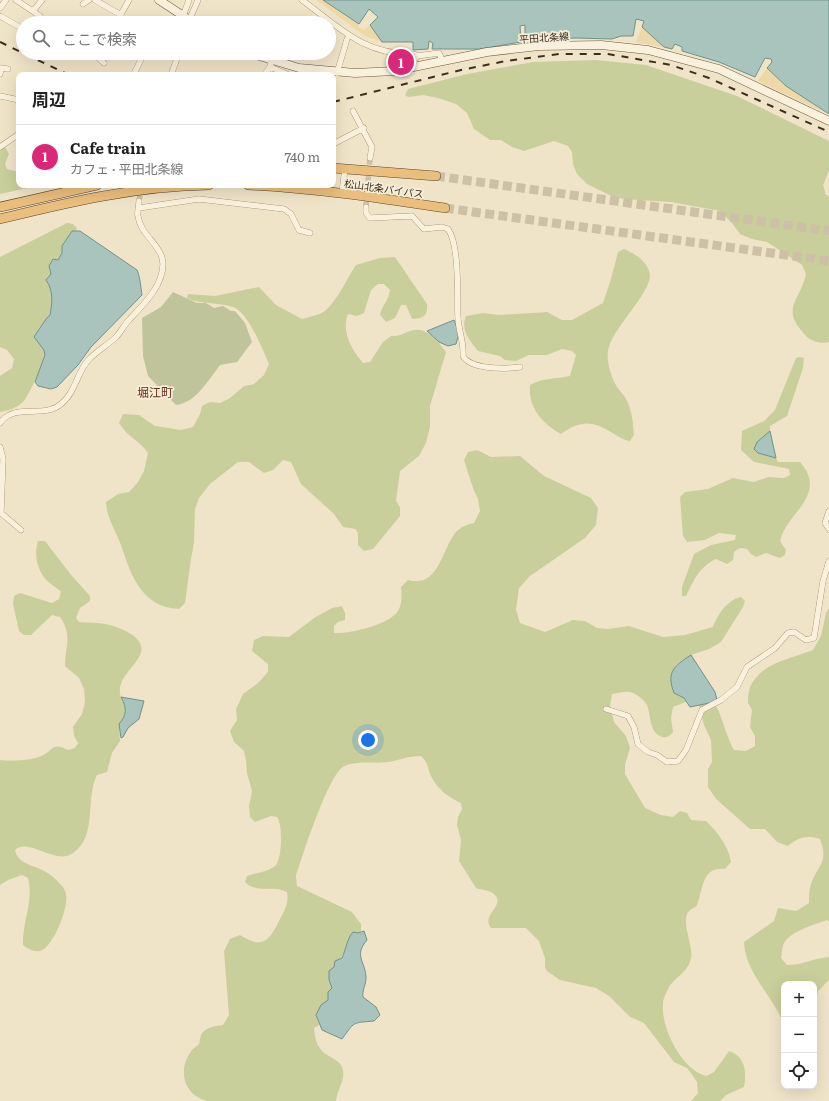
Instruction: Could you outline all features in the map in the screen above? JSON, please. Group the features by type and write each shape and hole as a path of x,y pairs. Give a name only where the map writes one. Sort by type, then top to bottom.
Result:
{"highway":[{"name":"松山北条バイパス","path":"336,168 436,176"},
{"path":"0,207 83,188"},
{"path":"0,219 108,194 150,188"},
{"name":"松山北条バイパス","path":"300,188 445,208"}],"main road":[{"path":"159,0 182,16"},
{"name":"平田北条線","path":"337,73 394,71 487,52 539,46 601,45 648,50 719,69 829,121"},
{"name":"平田北条線","path":"265,60 272,63 330,72"}],"street":[{"path":"0,8 6,0"},
{"path":"16,0 40,16"},
{"path":"33,11 42,0"},
{"path":"83,4 90,0"},
{"path":"95,0 121,15 129,0"},
{"path":"188,16 190,0"},
{"path":"190,16 198,0"},
{"path":"302,0 325,16"},
{"path":"0,16 16,25"},
{"path":"336,24 369,47 389,53 414,54 417,56 438,53 443,62"},
{"path":"337,73 347,39"},
{"path":"415,67 414,61 417,56"},
{"path":"135,72 141,60"},
{"path":"172,72 176,60"},
{"path":"266,72 275,60"},
{"path":"272,63 280,72"},
{"path":"0,74 1,68 8,69"},
{"path":"0,96 16,99"},
{"path":"354,111 364,128 372,147 370,158"},
{"path":"336,142 364,128"},
{"path":"0,147 16,136"},
{"path":"342,193 344,168"},
{"path":"138,208 199,199 284,209 291,214 299,230 310,233"},
{"path":"0,423 3,418 13,413 50,410 63,403 86,362 117,336 154,290 163,270 162,259 140,226 138,216 139,201"},
{"path":"366,207 366,213 370,218 412,216 424,229 442,227 448,229 454,251 458,320 463,344 463,356 468,361 494,369 520,367"},
{"path":"0,447 3,459 1,513 21,530"},
{"path":"829,511 825,523 829,529"},
{"path":"606,709 628,716 634,727 638,744 645,750 657,755 667,762 678,761 686,750 702,710 718,702 737,687 747,667 775,648 788,633 794,632 806,640 814,638 823,581 829,561"}],"green space":[{"path":"596,60 646,65 737,96 829,141 829,171 823,185 826,195 829,196 829,342 817,342 808,338 798,326 794,318 794,305 806,274 802,265 767,242 752,239 740,234 720,211 671,202 624,199 611,196 587,184 577,174 573,164 572,152 568,146 554,141 524,151 512,147 501,140 490,140 474,129 467,113 456,104 423,95 408,97 405,95 408,89 467,74 533,62"},
{"path":"5,147 9,154 5,164 7,169 16,171 16,188 28,188 0,194 0,148"},
{"path":"67,223 73,224 77,228 76,231 72,231 62,246 62,253 51,274 52,297 50,315 34,337 41,344 45,352 43,362 23,402 12,409 0,412 0,376 12,368 14,359 7,350 0,347 0,257"},
{"path":"624,249 641,259 647,267 650,276 643,293 616,333 608,351 609,365 613,379 630,407 634,435 630,441 622,439 604,428 591,424 580,424 561,434 542,420 534,408 531,401 530,385 544,380 570,376 576,355 572,351 562,349 547,355 529,355 516,361 505,360 500,356 478,351 465,331 464,321 466,316 483,313 498,315 547,312 562,320 572,320 603,303 618,252"},
{"path":"395,257 427,304 426,314 420,318 412,319 406,305 401,305 395,318 386,322 380,315 390,290 384,284 378,284 371,290 364,313 357,316 348,314 346,327 352,347 363,363 370,362 383,342 391,336 416,330 421,330 431,335 446,352 430,406 430,427 426,443 419,456 400,471 396,501 400,507 400,516 373,549 364,551 358,545 358,534 356,529 343,527 334,514 301,484 291,462 283,460 273,470 264,473 249,462 238,462 210,484 199,498 195,509 194,543 185,603 179,609 166,607 155,602 140,588 134,578 107,508 106,502 118,494 129,492 138,482 144,471 148,453 122,428 119,423 123,414 139,415 155,426 181,430 193,427 200,414 202,406 210,402 220,403 230,398 244,386 254,384 264,375 269,364 254,332 239,310 227,305 204,303 193,300 187,298 188,294 215,296 259,287 276,305 302,319 320,314 330,306 356,265 380,258"},
{"path":"173,292 197,303 206,303 214,308 223,306 231,311 235,311 245,323 252,342 237,362 220,365 196,395 190,400 176,405 148,376 143,356 142,318 161,307"},
{"path":"796,358 804,358 803,368 787,416 770,426 770,431 757,442 758,453 776,458 778,462 800,462 808,474 810,484 808,494 784,531 780,541 786,550 785,555 780,558 766,553 756,557 747,549 740,548 734,552 733,560 727,564 716,559 705,566 698,574 686,596 682,596 682,587 694,554 711,545 735,540 736,535 719,533 705,540 687,542 683,536 680,497 685,492 708,489 733,478 754,482 768,477 784,478 790,475 789,469 754,462 741,450 742,431 764,421 775,410"},
{"path":"477,450 491,457 520,456 544,476 591,498 598,508 596,525 585,538 530,576 519,588 516,609 520,623 545,632 573,620 585,621 597,628 608,629 629,626 663,637 685,635 713,627 720,613 731,601 741,597 745,601 743,607 721,642 709,649 691,655 676,665 678,694 684,698 686,702 673,707 671,718 673,732 670,735 663,737 655,732 651,724 647,705 641,698 631,692 612,694 610,706 614,722 626,736 630,748 625,765 625,774 645,808 661,815 673,817 680,811 687,813 691,820 706,821 715,830 728,850 731,862 725,869 717,869 708,875 702,886 697,906 689,911 687,915 686,927 691,947 691,958 687,967 668,989 663,1004 663,1014 665,1024 674,1046 688,1065 697,1072 706,1076 714,1072 729,1051 739,1057 744,1065 744,1087 726,1095 720,1101 691,1101 698,1093 697,1082 687,1068 674,1062 644,1023 630,1017 609,996 596,988 560,980 547,971 545,967 545,958 539,941 526,928 491,928 489,919 496,906 497,898 490,892 476,888 459,861 461,840 457,825 458,817 462,809 461,803 441,790 430,775 426,762 421,756 408,757 383,763 359,763 343,767 337,773 323,800 296,876 297,886 352,912 361,924 361,932 348,946 329,980 332,988 328,992 329,1000 316,1015 319,1025 314,1028 316,1041 319,1047 342,1067 343,1078 336,1101 207,1101 199,1098 192,1093 185,1080 185,1065 187,1057 199,1044 203,1032 210,1027 223,1025 229,1015 224,951 230,939 240,935 255,942 260,942 269,937 283,913 287,900 287,892 277,889 255,888 249,886 245,882 247,876 266,871 276,865 280,855 281,841 279,821 277,817 271,816 255,822 250,817 249,806 252,791 247,773 244,751 234,742 230,731 237,720 236,709 243,694 258,683 268,672 268,664 252,651 254,640 263,636 289,637 314,618 332,608 342,606 345,613 345,620 338,622 334,626 334,633 368,628 393,616 398,611 400,606 402,596 401,587 408,580 418,581 426,579 432,574 437,568 455,533 462,527 474,523 480,511 478,499 464,460 468,452"},
{"path":"38,541 45,541 72,576 90,596 90,601 80,608 76,618 79,622 102,623 114,626 133,635 141,645 141,651 137,661 125,675 121,683 120,693 125,713 119,724 120,741 112,753 107,772 97,775 92,794 86,837 81,846 73,853 66,856 58,856 28,847 21,847 15,850 23,862 48,873 63,887 66,893 63,917 55,935 50,943 40,951 31,950 23,945 24,928 30,895 28,878 22,875 8,880 0,885 0,760 32,759 41,756 59,746 68,750 75,748 78,743 74,736 73,727 82,714 85,702 84,689 79,678 65,666 67,636 64,624 60,617 52,615 31,635 24,635 19,631 13,604 14,596 20,593 52,603 59,599 61,592 47,580 40,570 36,558"},
{"path":"829,608 829,922 827,920 796,932 786,940 783,945 781,958 787,965 829,957 829,980 818,991 817,996 817,981 781,981 781,1018 774,1004 754,975 749,964 744,942 774,921 778,908 796,911 809,903 809,891 811,884 823,859 820,839 807,837 788,846 777,842 765,829 750,829 716,799 708,787 708,769 712,762 711,740 704,725 699,705 714,702 734,750 746,751 755,746 755,736 750,727 752,710 748,703 748,693 750,687 761,672 777,662 813,650 821,636 826,613"}],"sand":[{"path":"316,0 323,0 359,24 358,27 364,30 370,25 382,42 365,36"},
{"path":"642,27 664,47 636,42"},
{"path":"767,68 786,86 826,113 758,81"}],"water":[{"path":"323,0 829,0 829,114 786,86 767,68 772,62 771,59 765,58 755,77 719,62 682,51 682,47 675,44 672,49 664,47 642,27 644,21 636,19 633,36 621,36 612,39 576,38 540,40 525,33 525,25 520,26 521,42 479,49 432,49 433,43 429,41 428,49 413,50 413,42 382,42 370,25 378,17 369,9 359,24"},
{"path":"72,231 80,231 137,270 142,295 91,347 78,365 57,387 51,389 38,386 35,382 45,355 44,350 34,337 50,315 52,302 51,293 49,284 46,280 51,274 49,266 53,259 58,260 62,253 62,246"},
{"path":"454,320 459,333 456,344 448,346 439,342 427,331"},
{"path":"770,431 776,458 758,453 754,449 757,442"},
{"path":"691,655 715,692 717,700 714,702 690,707 684,698 674,693 671,680 673,670"},
{"path":"121,697 144,701 139,719 128,728 121,738 119,724 124,718 125,708"},
{"path":"364,931 367,940 361,950 361,959 366,978 363,997 376,1007 380,1015 374,1021 355,1024 349,1029 342,1039 322,1030 316,1015 321,1005 328,1000 328,992 332,988 329,980 329,971 334,967 335,961 342,958 353,932 358,933"}],"tunnel":[{"path":"366,207 370,158"},
{"path":"436,176 829,231"},
{"path":"139,201 141,188"},
{"path":"445,208 829,261"}],"railway":[{"path":"0,42 16,50"},
{"path":"336,101 461,70 506,61 559,54 608,54 671,65 709,78 829,132"},
{"path":"38,60 63,72"}],"place":[{"name":"Cafe train","path":"401,62"}],"district":[{"name":"堀江町","path":"155,392"}]}
